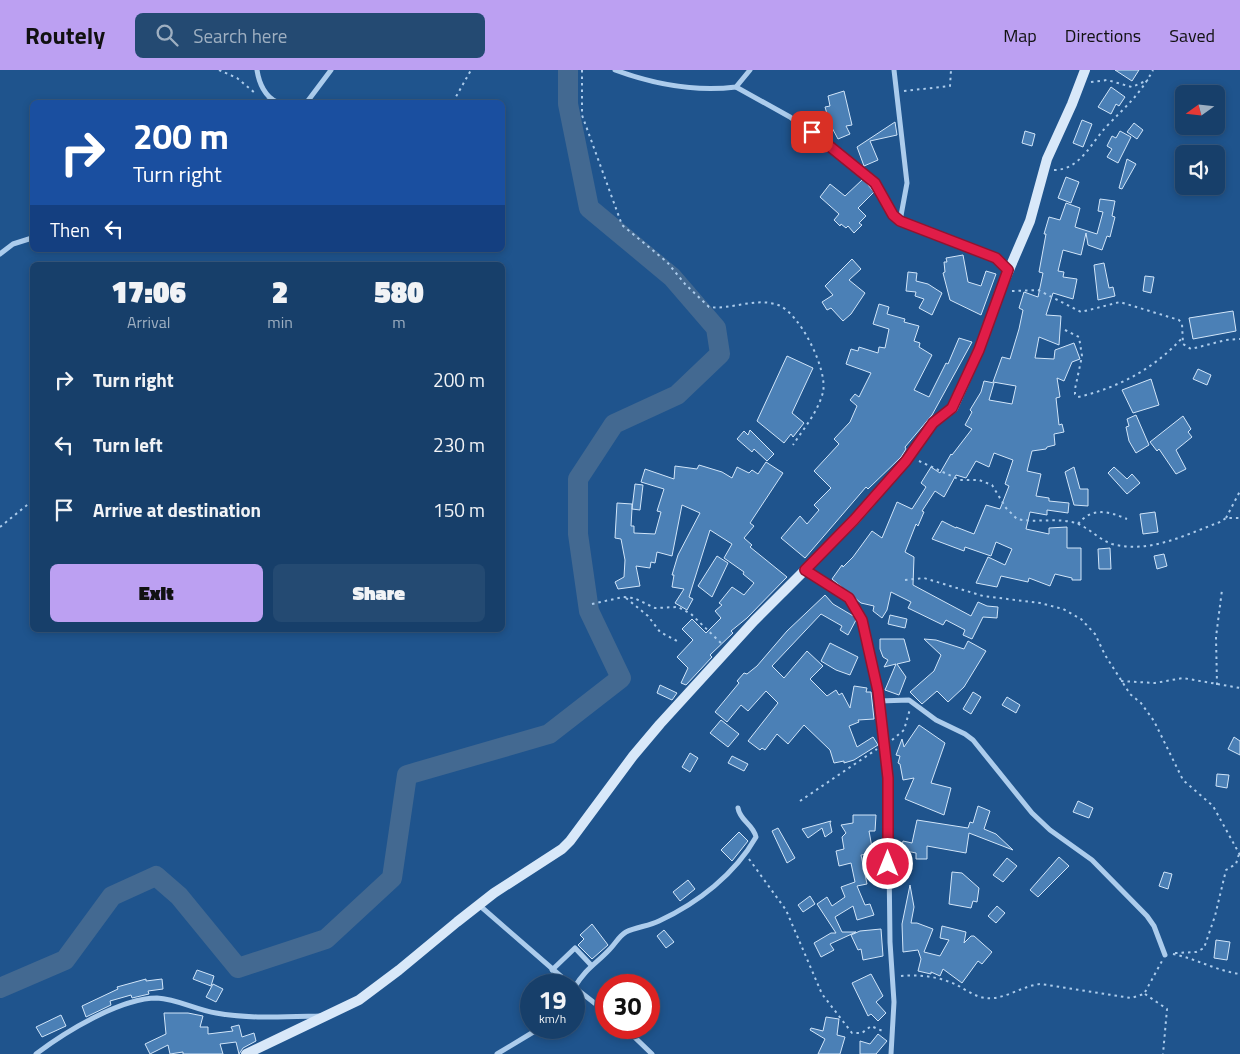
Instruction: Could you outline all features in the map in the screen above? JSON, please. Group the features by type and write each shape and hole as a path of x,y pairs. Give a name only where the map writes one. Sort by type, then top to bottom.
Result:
{"street":[{"path":"258,70 267,96 273,100"},
{"path":"308,100 331,70"},
{"path":"615,70 662,84 711,88 736,87 790,117 864,172 875,183 893,215 900,221 996,258 1008,270"},
{"path":"736,87 750,70"},
{"path":"894,70 907,183 900,221"},
{"path":"246,1054 359,1000 479,905 570,841 633,756 728,650 854,520 906,461 933,423 952,408 958,399 1008,270 1030,221 1043,170 1086,70"},
{"path":"0,254 13,244 30,239"},
{"path":"805,570 833,586 849,598 856,607 862,620 875,671 888,796 893,1038 891,1054"},
{"path":"879,701 905,698 936,720 965,734 980,748 1032,813 1050,830 1092,860 1147,916 1154,926 1165,955"},
{"path":"584,974 626,932 654,923 685,907 710,889 746,854 756,837 754,829 740,815 738,808"},
{"path":"479,905 557,974"},
{"path":"552,970 575,948 591,965"},
{"path":"585,996 595,1004"},
{"path":"36,1054 100,1015 127,1004 157,998 227,1015 278,1018 328,1016"},
{"path":"497,1054 522,1039"},
{"path":"636,1039 652,1054"}],"path":[{"path":"219,70 237,78 252,91 267,96"},
{"path":"454,100 471,70"},
{"path":"582,70 582,115 622,225 667,262 685,284 709,307 716,308 754,303 778,305 792,315 801,326 820,364 824,390 819,406 793,445"},
{"path":"897,92 950,86 951,70"},
{"path":"1043,170 1059,170 1083,157 1105,128 1140,94 1153,70"},
{"path":"1080,86 1100,79 1132,87 1148,80"},
{"path":"1000,291 1038,290 1081,312 1120,302 1130,305 1181,321 1184,346 1190,349 1226,340 1240,339"},
{"path":"1065,330 1079,337 1082,348 1075,389 1075,394 1078,397 1100,391 1154,365 1182,338"},
{"path":"906,461 918,461 960,480 980,480 992,485 1006,508 1017,519 1063,521 1078,524 1094,536 1112,544 1144,546 1168,542 1220,522 1226,518 1240,491"},
{"path":"0,527 30,503"},
{"path":"1078,524 1089,513 1095,512 1114,514 1127,519"},
{"path":"1226,518 1240,518"},
{"path":"892,977 909,975 934,978 957,985 984,998 993,999 1030,985 1041,984 1122,998 1135,998 1144,994 1165,955 1177,952 1196,952 1204,948 1215,916 1226,870 1236,864 1239,855 1213,806 1183,780 1154,721 1121,681 1088,625 1073,613 1040,604 983,596 928,579 905,580"},
{"path":"1217,685 1216,637 1222,590"},
{"path":"592,604 612,598 634,598 655,608 678,607 691,614 728,650"},
{"path":"626,598 648,616 660,632 677,641"},
{"path":"1121,681 1155,683 1183,678 1240,688"},
{"path":"800,801 845,772 870,752 884,746 904,730 912,702"},
{"path":"746,854 786,910 813,974 832,1008 852,1033 859,1034 874,1026 893,1038"},
{"path":"1174,954 1193,958 1227,972 1240,974"},
{"path":"1144,994 1167,1010 1162,1054"}],"building":[{"path":"1115,70 1139,70 1132,81"},
{"path":"1111,87 1125,97 1119,106 1116,104 1111,114 1098,107"},
{"path":"844,91 852,125 846,126 850,134 838,139 830,124 825,107 830,106 828,96"},
{"path":"1082,120 1092,124 1083,147 1073,143"},
{"path":"895,122 897,135 870,141 878,160 864,166 857,147"},
{"path":"1134,123 1143,130 1137,139 1127,132"},
{"path":"1025,131 1035,134 1032,146 1022,143"},
{"path":"1120,131 1131,137 1118,163 1107,157 1112,149 1107,146 1112,136 1116,138"},
{"path":"1127,159 1136,164 1122,189 1119,188"},
{"path":"1066,177 1079,182 1071,203 1058,198"},
{"path":"863,179 874,192 858,208 866,216 859,223 862,225 854,233 848,226 846,228 841,224 840,226 834,220 839,214 820,197 830,184 845,196"},
{"path":"1100,199 1115,201 1112,216 1115,217 1110,237 1107,236 1102,250 1088,245 1086,233 1081,255 1063,250 1058,271 1064,272 1063,277 1077,279 1073,299 1053,293 1046,315 1061,316 1059,345 1039,337 1035,358 1054,359 1055,350 1074,343 1080,359 1072,362 1064,381 1057,378 1060,397 1056,398 1059,425 1062,424 1064,432 1054,434 1055,445 1046,449 1032,451 1027,471 1041,474 1036,496 1049,498 1049,501 1069,503 1068,513 1047,510 1047,515 1030,512 1026,529 1049,534 1049,528 1067,527 1067,548 1081,548 1081,580 1072,580 1072,578 1055,574 1050,586 1029,578 1028,582 1001,576 997,587 976,583 988,557 1005,565 1012,549 996,542 991,556 965,547 964,551 932,539 942,521 974,534 986,505 1000,509 1009,486 1005,484 1013,460 994,453 989,467 976,461 966,478 956,475 944,497 935,491 922,511 924,512 918,526 916,524 905,552 914,557 913,585 971,616 978,602 987,606 998,607 997,618 983,617 972,639 963,635 965,630 946,620 943,625 908,608 911,602 891,592 887,610 882,618 873,611 874,606 861,603 832,579 842,565 843,567 853,557 872,531 882,538 897,502 912,509 926,487 921,483 931,467 940,473 951,454 972,429 965,425 972,412 970,410 981,392 984,381 994,383 989,400 1012,404 1016,386 993,382 1002,357 1010,359 1023,310 1019,308 1024,292 1038,297 1043,273 1039,272 1046,234 1044,234 1049,217 1060,220 1066,203 1080,208 1075,227 1097,234 1103,212 1098,211"},
{"path":"963,255 968,282 981,286 986,271 996,274 981,315 950,300 943,273 945,272 944,262 947,262 946,258"},
{"path":"852,259 861,269 849,280 865,293 851,314 843,321 831,308 827,310 822,302 833,295 825,286"},
{"path":"1104,263 1109,288 1113,287 1115,296 1098,300 1094,265"},
{"path":"908,272 917,273 916,281 928,284 942,293 932,315 919,308 924,299 915,296 916,292 906,291"},
{"path":"1145,276 1154,277 1151,293 1143,291"},
{"path":"879,304 889,307 887,314 905,319 904,322 919,326 914,341 920,343 919,347 932,355 914,390 929,397 946,363 948,364 959,338 972,342 932,415 905,447 906,449 901,457 868,489 866,487 805,558 781,538 800,516 807,524 819,510 814,505 831,488 814,471 839,444 834,439 850,422 857,406 850,400 855,394 859,397 871,373 846,364 851,349 858,351 859,347 878,353 879,347 885,348 889,329 873,324"},
{"path":"1233,311 1236,331 1193,339 1189,318"},
{"path":"787,356 813,368 792,413 804,423 793,437 791,434 784,443 757,421"},
{"path":"1198,369 1211,375 1207,385 1193,379"},
{"path":"1151,379 1159,405 1133,413 1122,390"},
{"path":"1136,415 1149,445 1136,453 1129,441 1126,427 1129,426 1127,419"},
{"path":"1183,416 1191,429 1188,432 1192,437 1176,450 1186,469 1176,474 1159,449 1157,451 1150,442"},
{"path":"750,430 774,454 767,461 754,449 752,452 737,439 744,431 748,435"},
{"path":"766,462 783,473 750,523 754,526 744,538 752,545 750,547 787,577 747,618 731,631 733,633 710,655 712,657 686,685 681,683 688,668 677,657 693,640 682,629 692,619 706,633 721,618 715,611 722,605 719,603 732,587 744,595 754,583 743,574 744,572 724,558 732,544 710,530 689,597 693,599 687,610 675,603 684,589 672,587 674,575 672,575 678,555 700,513 682,505 672,556 657,552 655,563 651,562 650,568 636,566 640,586 618,589 615,582 624,577 625,560 621,539 615,538 617,503 632,504 631,526 634,526 634,533 655,534 661,512 657,511 664,489 641,482 645,469 674,479 675,466 697,469 699,465 722,472 732,478 737,467 749,473 752,470 758,474"},
{"path":"1074,467 1080,489 1088,489 1088,506 1074,505 1065,472"},
{"path":"1114,467 1127,479 1132,474 1140,483 1127,494 1108,473"},
{"path":"635,484 643,485 640,510 632,509"},
{"path":"1155,512 1158,532 1143,534 1140,514"},
{"path":"1110,548 1111,569 1099,569 1098,549"},
{"path":"1164,554 1167,566 1157,569 1154,556"},
{"path":"717,556 728,563 712,597 698,586"},
{"path":"825,595 833,604 855,617 856,620 848,635 840,630 842,626 821,614 772,666 784,678 807,651 823,666 810,679 827,696 836,690 839,695 842,693 850,708 854,686 867,688 866,692 871,692 874,719 858,720 859,722 849,726 857,747 873,737 878,745 854,760 844,763 844,761 834,763 830,750 804,725 788,744 777,734 765,750 762,748 760,750 748,741 778,703 766,691 748,711 741,705 727,722 715,712 739,683 737,681 744,673 747,674 757,666 787,631"},
{"path":"890,615 907,619 905,628 888,624"},
{"path":"880,639 904,639 910,661 897,664 906,677 899,695 885,690 896,664 884,667 888,660 883,657 880,649"},
{"path":"924,639 936,640 964,649 968,641 986,651 964,687 948,702 937,691 922,704 910,692 934,671 941,655"},
{"path":"830,643 858,657 850,675 836,670 821,661"},
{"path":"660,685 677,693 672,700 657,693"},
{"path":"973,692 981,697 971,714 963,709"},
{"path":"1007,697 1020,705 1016,713 1002,705"},
{"path":"721,720 739,734 728,747 710,733"},
{"path":"919,725 945,743 931,783 951,788 944,815 905,799 914,778 903,780 900,764 898,763 900,756 896,755 902,739 904,747"},
{"path":"1234,737 1240,741 1240,755 1228,749"},
{"path":"690,753 698,758 690,772 682,767"},
{"path":"732,756 748,764 744,771 728,763"},
{"path":"1217,774 1229,775 1227,788 1216,786"},
{"path":"1078,801 1093,808 1089,818 1073,812"},
{"path":"978,806 990,811 984,829 996,834 1013,850 969,833 966,853 927,846 927,859 916,859 916,853 901,850 903,841 912,843 917,820 968,828 970,822 973,823"},
{"path":"853,815 876,815 875,831 869,831 873,853 861,855 867,884 857,886 865,905 870,904 874,915 857,920 853,906 835,917 842,932 856,932 830,944 834,950 821,957 814,943 831,933 836,933 817,904 827,897 832,906 845,897 841,887 855,882 851,863 839,866 836,851 844,849 842,837 846,833 841,825 853,823"},
{"path":"831,821 832,832 825,837 822,828 808,838 802,829"},
{"path":"778,828 795,858 787,863 772,831"},
{"path":"739,832 748,841 732,861 721,850"},
{"path":"1059,857 1069,866 1038,897 1030,890"},
{"path":"1007,858 1017,866 1003,882 993,875"},
{"path":"952,872 962,873 979,888 977,902 973,901 971,908 949,904"},
{"path":"1164,872 1172,874 1168,889 1159,886"},
{"path":"688,880 695,889 680,901 673,892"},
{"path":"910,885 914,907 911,923 917,923 933,929 924,952 940,956 949,940 940,938 942,926 966,932 964,943 971,936 974,936 992,952 982,964 978,961 962,983 943,969 940,976 931,972 931,974 918,971 921,959 918,950 903,952 902,924"},
{"path":"810,896 815,904 803,912 798,905"},
{"path":"997,906 1005,913 996,923 988,916"},
{"path":"592,924 608,945 592,959 578,945 584,939 580,935"},
{"path":"881,929 883,956 863,960 861,949 858,950 851,935 860,931"},
{"path":"664,930 674,942 666,948 657,936"},
{"path":"1216,940 1230,942 1227,960 1214,958"},
{"path":"197,970 214,976 211,986 193,979"},
{"path":"871,974 883,996 876,1002 886,1013 878,1021 871,1014 868,1016 852,983"},
{"path":"146,979 146,981 162,979 163,989 148,991 149,994 132,998 131,995 110,1001 111,1005 86,1017 82,1006 118,989 117,987"},
{"path":"213,984 223,989 216,1002 206,997"},
{"path":"164,1013 188,1013 203,1016 200,1027 208,1027 208,1034 233,1031 231,1027 239,1025 242,1037 254,1033 256,1041 243,1048 239,1054 236,1042 220,1044 223,1054 183,1054 183,1052 170,1054 168,1045 150,1054 145,1044 166,1034"},
{"path":"61,1015 66,1026 42,1037 36,1027"},
{"path":"826,1017 839,1019 837,1035 845,1037 840,1054 818,1054 825,1039 810,1030 811,1028 823,1031"},
{"path":"878,1034 887,1041 876,1054 860,1054 860,1041 870,1044"}],"waterway":[{"path":"0,988 65,960 112,896 156,876 179,896 238,968 326,939 392,878 407,775 549,734 621,678 589,611 578,534 578,479 614,424 677,395 720,354 716,328 672,277 589,208 568,104 568,70"}],"route":[{"path":"812,132 864,172 875,183 893,215 900,221 914,228 962,243 996,258 1003,262 1008,270 979,350 958,399 952,408 933,423 906,461 854,520 805,570 833,586 849,598 862,620 875,671 888,778 888,864"}]}
